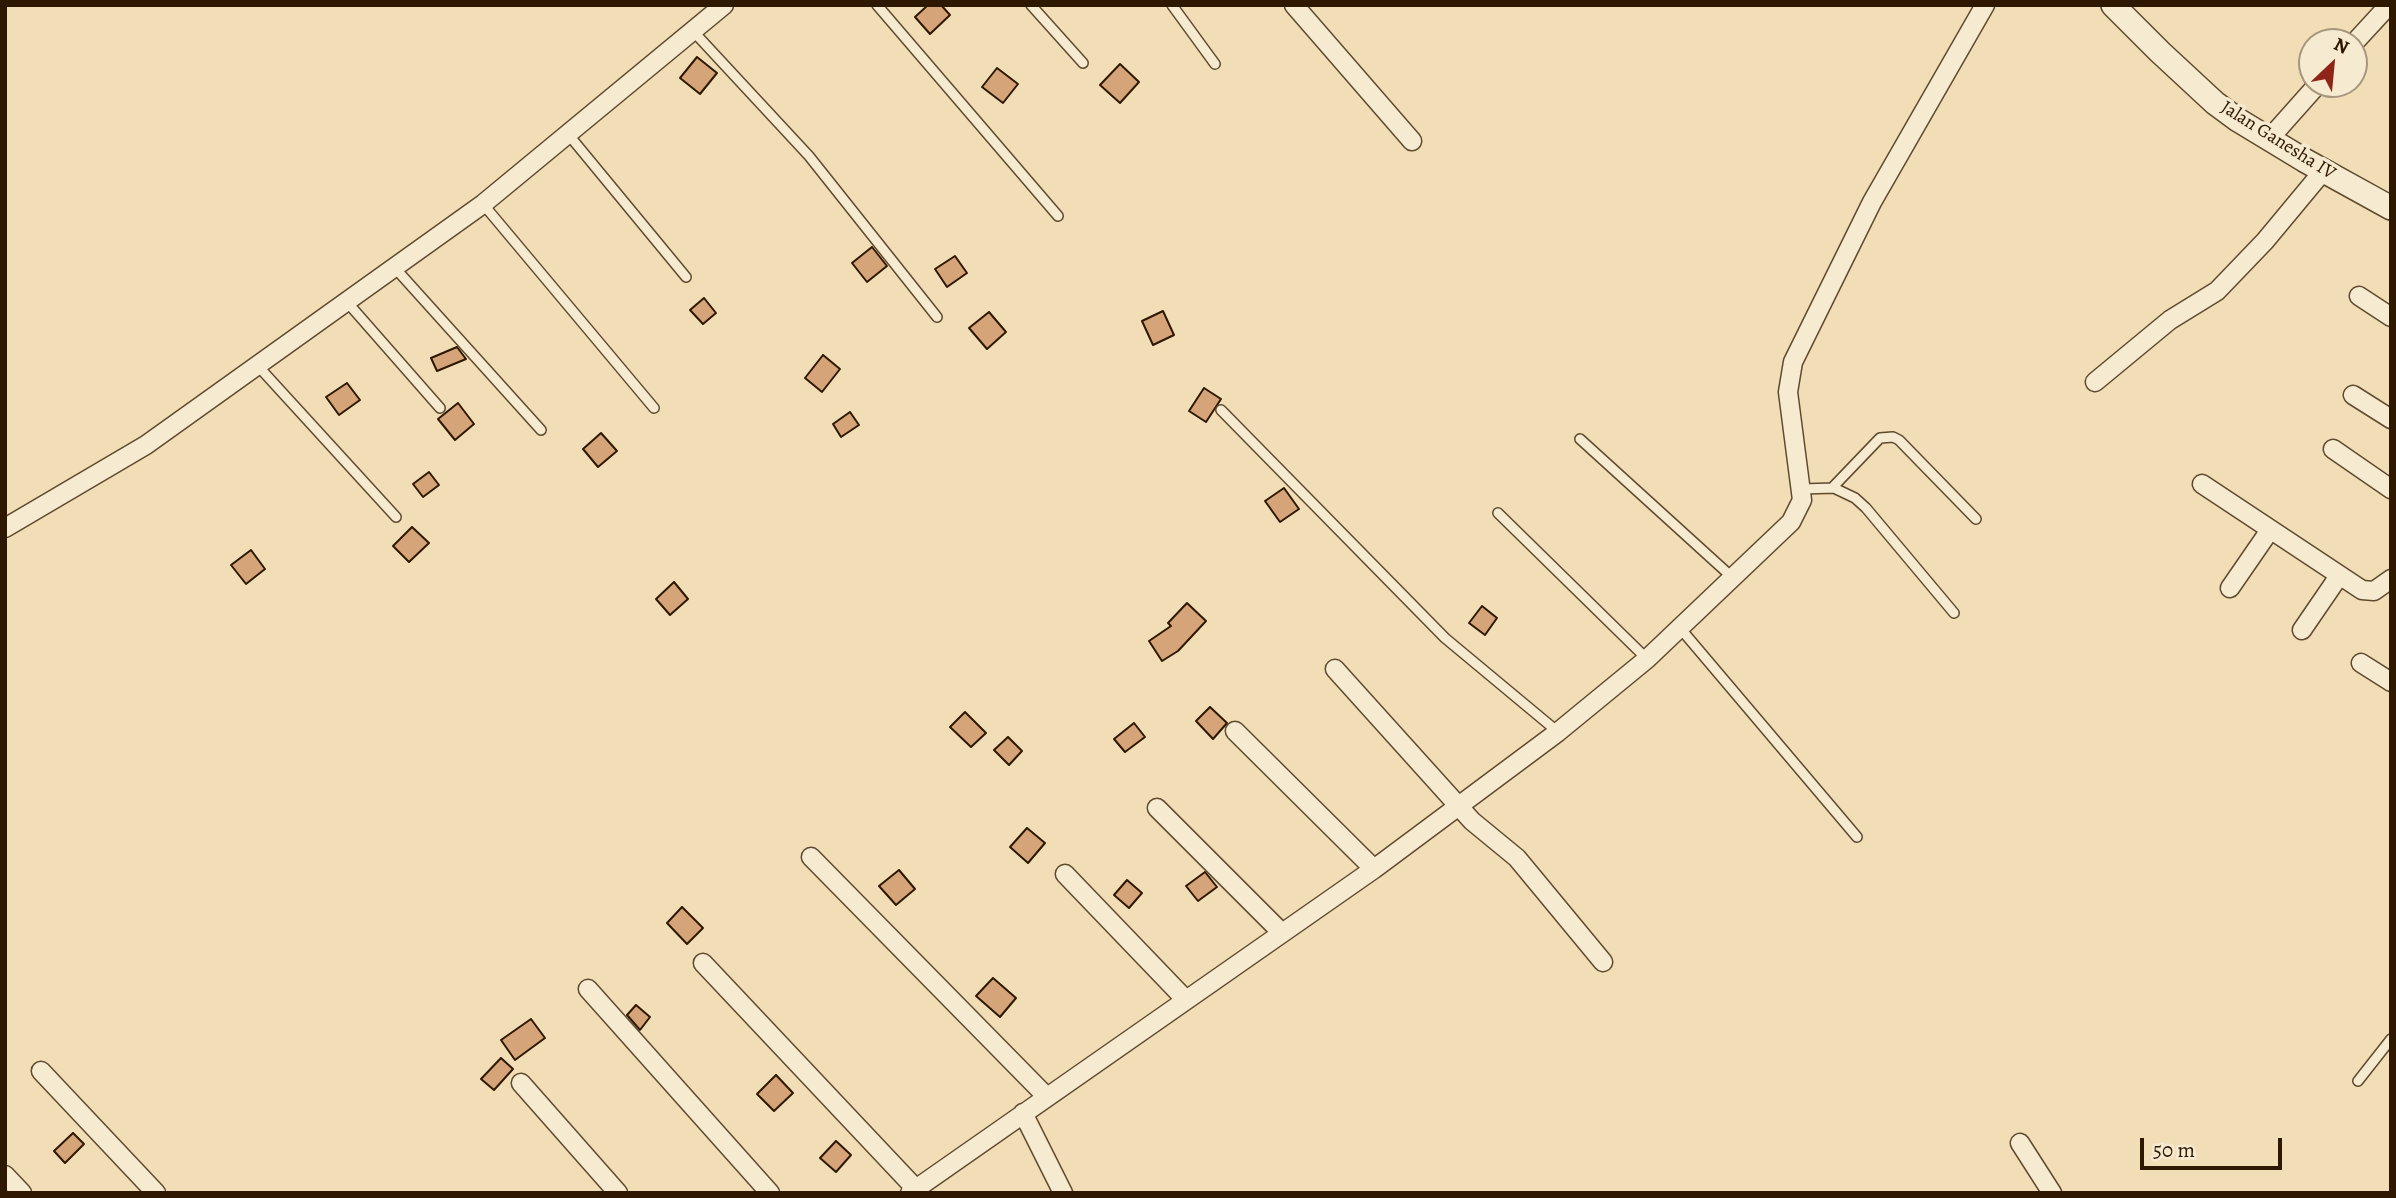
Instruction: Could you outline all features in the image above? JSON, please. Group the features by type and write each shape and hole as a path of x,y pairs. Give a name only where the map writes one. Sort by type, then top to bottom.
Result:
{"street":[{"path":"5,528 146,445 396,268 483,204 724,5"},
{"path":"1294,5 1412,141"},
{"path":"703,962 913,1191 1374,869 1558,732 1647,659 1791,522 1802,500 1788,392 1793,362 1872,202 1985,5"},
{"name":"Jalan Ganesha IV","path":"2113,5 2160,52 2238,120 2391,208"},
{"path":"2368,28 2389,5"},
{"path":"2270,138 2306,98"},
{"path":"2095,382 2170,320 2217,291 2265,241 2324,170"},
{"path":"2358,296 2391,317"},
{"path":"2353,395 2391,419"},
{"path":"2333,449 2391,489"},
{"path":"2202,484 2339,576 2369,592 2391,579"},
{"path":"2230,588 2270,530"},
{"path":"2302,630 2339,576"},
{"path":"2361,663 2391,682"},
{"path":"1335,669 1472,821 1517,858 1603,962"},
{"path":"1235,732 1374,869"},
{"path":"1157,808 1282,933"},
{"path":"811,857 1046,1096"},
{"path":"1065,874 1186,1000"},
{"path":"588,989 770,1193"},
{"path":"41,1071 156,1193"},
{"path":"521,1083 618,1193"},
{"path":"1023,1113 1063,1193"},
{"path":"2020,1143 2052,1193"},
{"path":"5,1175 22,1193"}],"lane":[{"path":"877,5 1058,216"},
{"path":"1031,5 1083,63"},
{"path":"1172,5 1215,64"},
{"path":"693,31 808,156 937,317"},
{"path":"568,134 686,277"},
{"path":"483,204 654,408"},
{"path":"396,268 541,430"},
{"path":"347,302 440,408"},
{"path":"258,366 396,517"},
{"path":"1221,410 1445,638 1558,732"},
{"path":"1832,488 1880,438 1893,436 1976,519"},
{"path":"1580,439 1733,578"},
{"path":"1802,489 1832,488 1844,492 1867,508 1954,613"},
{"path":"1498,513 1647,659"},
{"path":"1679,628 1857,837"},
{"path":"2358,1081 2391,1039"}],"building":[{"path":"928,5 941,5 950,15 930,34 915,17"},
{"path":"697,57 717,73 700,94 680,78"},
{"path":"1120,64 1139,82 1120,103 1100,85"},
{"path":"997,68 1018,84 1003,103 982,87"},
{"path":"872,247 887,266 867,282 852,263"},
{"path":"955,256 967,273 947,287 935,269"},
{"path":"704,298 716,313 703,324 690,310"},
{"path":"1163,311 1174,335 1153,345 1142,321"},
{"path":"989,312 1006,332 987,349 969,328"},
{"path":"457,347 466,359 437,371 431,358"},
{"path":"823,355 840,369 822,392 805,378"},
{"path":"347,383 360,400 339,415 326,397"},
{"path":"1204,388 1221,399 1206,422 1189,411"},
{"path":"458,403 474,424 455,440 438,419"},
{"path":"850,412 859,425 841,437 833,424"},
{"path":"601,433 617,451 598,467 583,449"},
{"path":"429,472 439,485 423,497 413,484"},
{"path":"1284,488 1299,509 1280,522 1265,501"},
{"path":"412,527 429,543 409,562 393,546"},
{"path":"251,550 265,569 246,584 231,565"},
{"path":"674,582 688,599 670,615 656,599"},
{"path":"1187,603 1206,621 1178,651 1162,661 1149,641 1171,626 1168,623"},
{"path":"1482,606 1497,618 1485,635 1469,623"},
{"path":"1210,707 1227,723 1213,739 1196,721"},
{"path":"965,712 986,733 971,747 950,727"},
{"path":"1134,723 1145,737 1125,752 1114,739"},
{"path":"1008,737 1022,751 1009,765 994,750"},
{"path":"1027,828 1045,843 1028,863 1010,847"},
{"path":"899,870 915,889 896,905 879,886"},
{"path":"1205,872 1217,887 1198,901 1186,886"},
{"path":"1127,880 1142,893 1129,908 1114,895"},
{"path":"682,907 703,928 687,944 667,923"},
{"path":"993,978 1016,998 1000,1017 976,996"},
{"path":"636,1005 650,1017 640,1030 627,1015"},
{"path":"531,1019 545,1038 515,1060 501,1040"},
{"path":"501,1058 513,1069 494,1090 481,1079"},
{"path":"776,1075 793,1093 774,1111 757,1094"},
{"path":"73,1133 84,1144 65,1163 54,1151"},
{"path":"836,1141 851,1155 836,1172 820,1158"}]}
